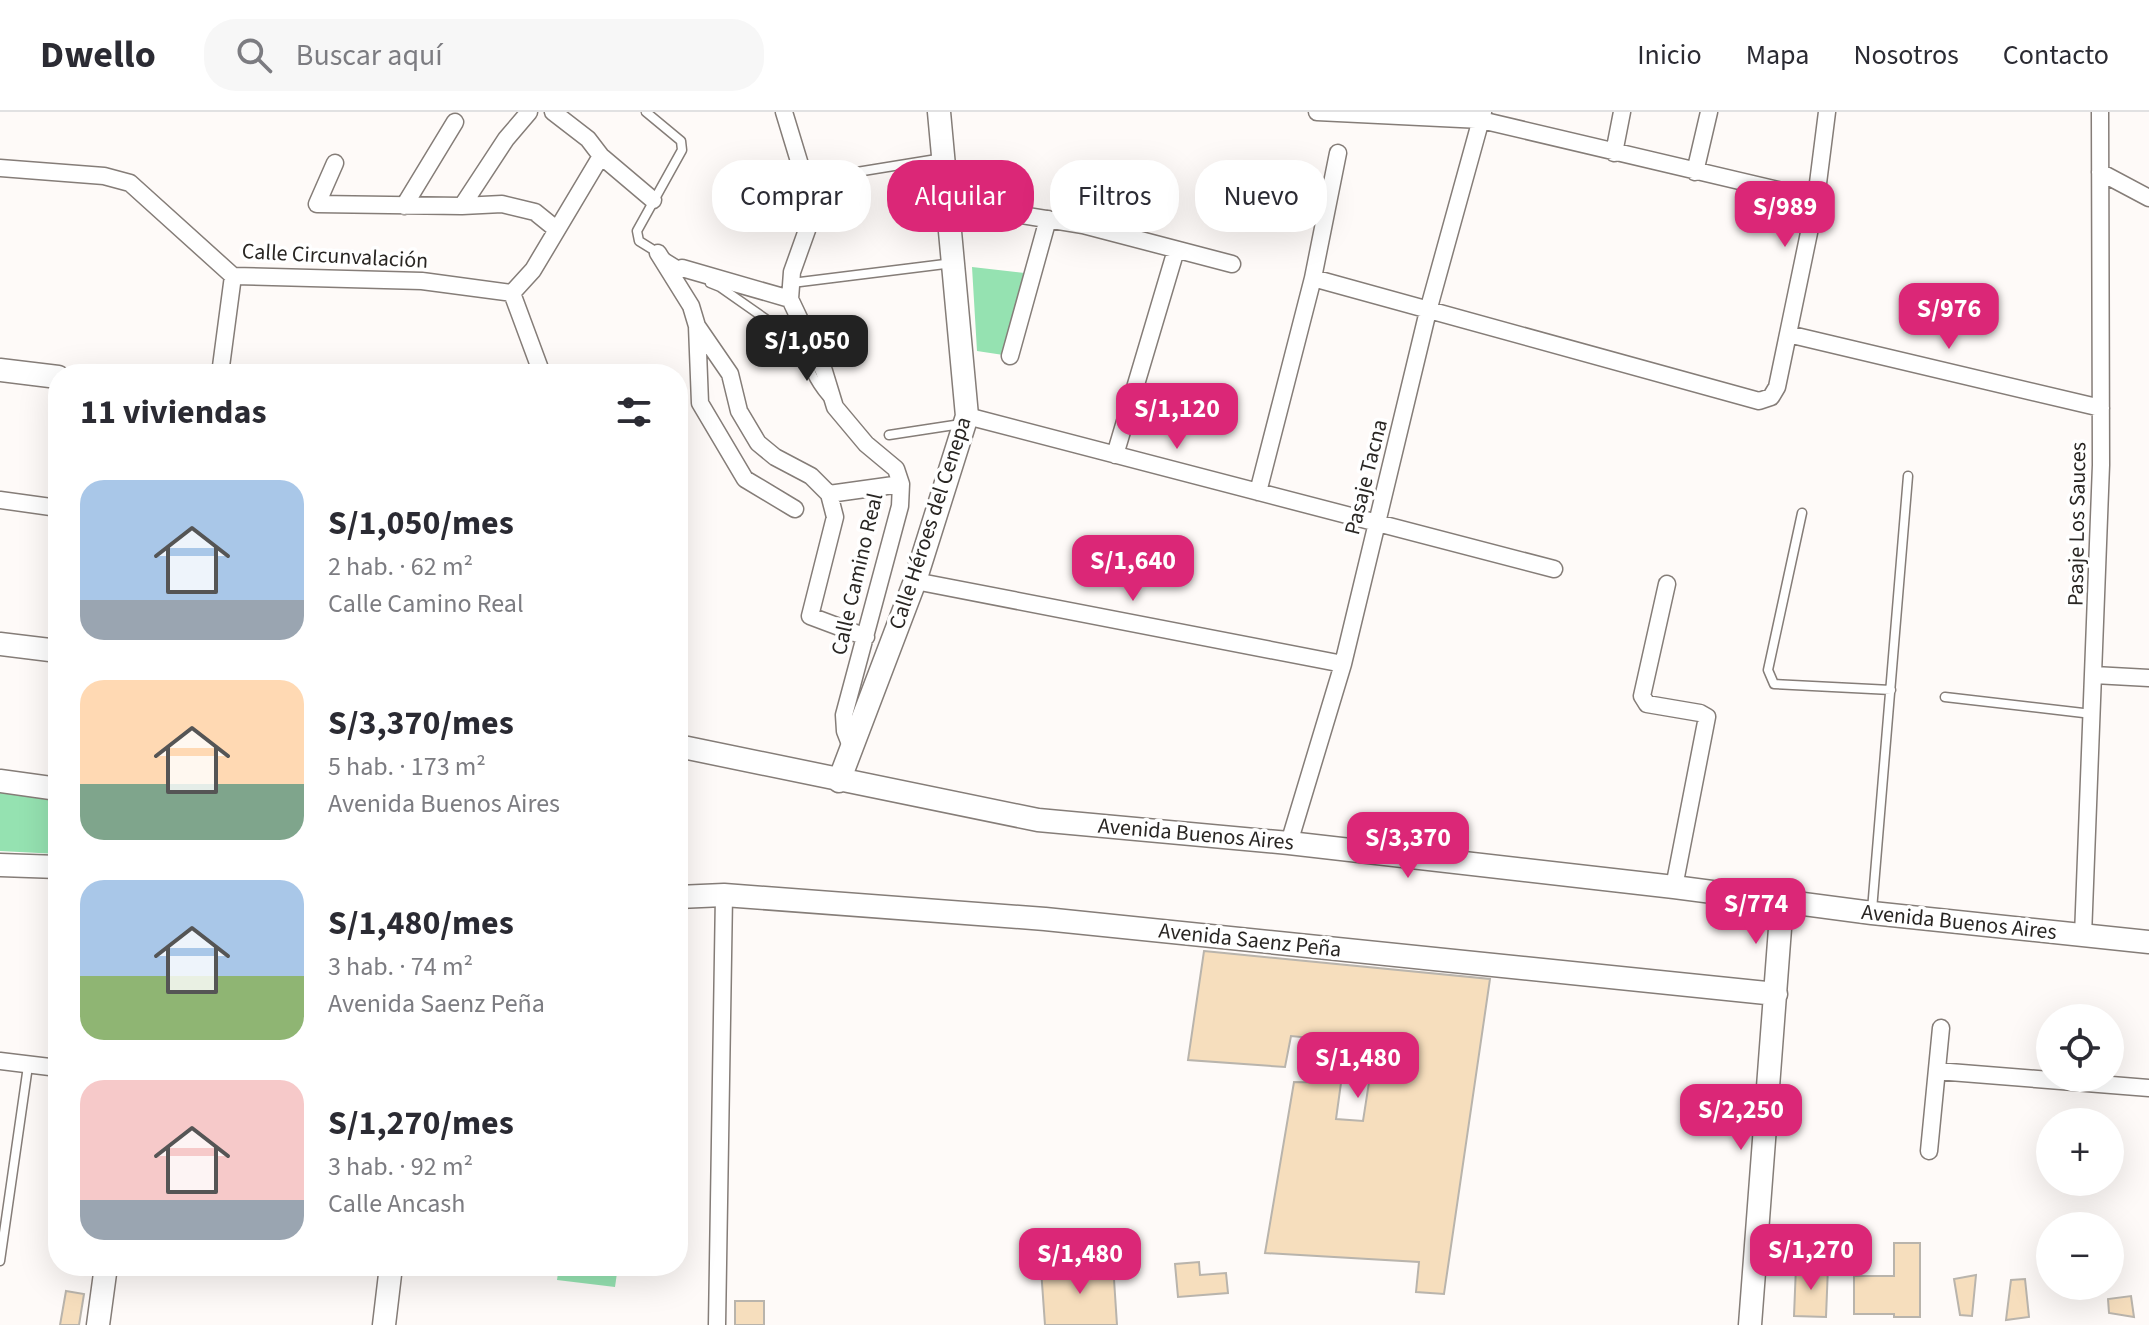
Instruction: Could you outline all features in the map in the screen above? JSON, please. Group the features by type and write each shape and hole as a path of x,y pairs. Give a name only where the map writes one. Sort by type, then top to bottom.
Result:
{"main road":[{"name":"Calle Héroes del Cenepa","path":"939,112 943,158"},
{"name":"Calle Héroes del Cenepa","path":"839,781 915,581 966,419 951,232"},
{"path":"0,370 48,376"},
{"path":"0,644 48,650"},
{"name":"Avenida Buenos Aires","path":"688,748 1038,820 1289,843 1872,913 2149,942"},
{"path":"0,781 48,788"},
{"path":"0,865 48,867"},
{"name":"Avenida Saenz Peña","path":"688,888 724,895"},
{"name":"Avenida Saenz Peña","path":"688,897 724,895 1045,919 1776,994"},
{"path":"1750,1325 1782,902"},
{"path":"98,1325 105,1276"},
{"path":"384,1325 390,1276"}],"street":[{"path":"462,206 506,139 529,112"},
{"path":"553,112 588,139 601,156 653,200"},
{"path":"682,268 790,291 812,216 812,204 784,112"},
{"path":"1317,112 1482,116 1614,153 1816,199"},
{"path":"1614,153 1622,112"},
{"path":"1695,172 1709,112"},
{"path":"1313,278 1759,401 1771,397 1777,387 1816,199 1827,112"},
{"name":"Pasaje Los Sauces","path":"2083,936 2093,714 2101,408 2100,112"},
{"name":"Pasaje Tacna","path":"1289,843 1343,664 1428,311 1482,116"},
{"path":"404,206 455,122"},
{"path":"1258,492 1313,278 1338,153"},
{"path":"538,364 512,293 533,270 601,156"},
{"path":"335,163 317,204 502,204 535,212 556,229"},
{"name":"Calle Circunvalación","path":"0,168 104,176 130,183 233,276 422,281 512,293"},
{"path":"2100,172 2149,198"},
{"path":"1034,217 1083,225 1232,264"},
{"path":"1010,356 1048,219"},
{"path":"1115,455 1176,250"},
{"path":"658,253 691,306 697,326 700,403 745,479 795,509"},
{"path":"221,364 233,276"},
{"name":"Calle Camino Real","path":"790,291 824,371 835,407 866,444 896,469 901,484 900,506 844,715 845,731 852,749"},
{"path":"697,326 730,374 739,411 758,443 775,457 811,476 829,494 835,517 810,616 866,637"},
{"path":"1788,334 2101,408"},
{"path":"966,419 1554,569"},
{"path":"829,494 901,484"},
{"path":"0,500 48,507"},
{"path":"915,581 1343,664"},
{"path":"1667,584 1642,696 1647,704 1700,713 1707,717 1674,887"},
{"path":"2094,675 2149,678"},
{"path":"717,1325 724,895"},
{"path":"1929,1151 1941,1028"},
{"path":"0,1061 48,1067"},
{"path":"1937,1071 2149,1088"}],"lane":[{"path":"646,112 681,141 682,150 637,231 639,241 703,281 720,287 803,345 805,360 817,385 835,407"},
{"path":"871,170 943,158"},
{"path":"790,291 954,263"},
{"path":"889,435 966,419"},
{"path":"1872,913 1908,476"},
{"path":"1802,513 1768,670 1770,679 1774,684 1891,690"},
{"path":"1945,697 2093,714"},
{"path":"0,1261 28,1066"}],"green space":[{"path":"972,267 1033,274 1010,356 977,351"},
{"path":"0,787 48,793 48,853 0,851"},
{"path":"558,1276 617,1276 615,1287 557,1280"}],"building":[{"path":"1204,951 1490,979 1444,1294 1416,1292 1419,1262 1265,1253 1294,1082 1341,1083 1336,1119 1363,1121 1375,1044 1291,1036 1285,1067 1188,1060"},
{"path":"1894,1243 1920,1243 1920,1317 1854,1314 1854,1276 1894,1276"},
{"path":"1199,1262 1200,1275 1226,1273 1228,1293 1178,1297 1175,1264"},
{"path":"1113,1264 1117,1325 1045,1325 1041,1269"},
{"path":"1796,1266 1828,1267 1826,1317 1794,1316"},
{"path":"1976,1275 1972,1316 1960,1315 1954,1279"},
{"path":"2025,1279 2029,1317 2006,1320 2011,1280"},
{"path":"66,1291 84,1294 79,1325 60,1325"},
{"path":"2131,1296 2134,1317 2109,1313 2108,1300 2124,1300 2124,1297"},
{"path":"735,1301 764,1301 764,1325 735,1325"}]}
